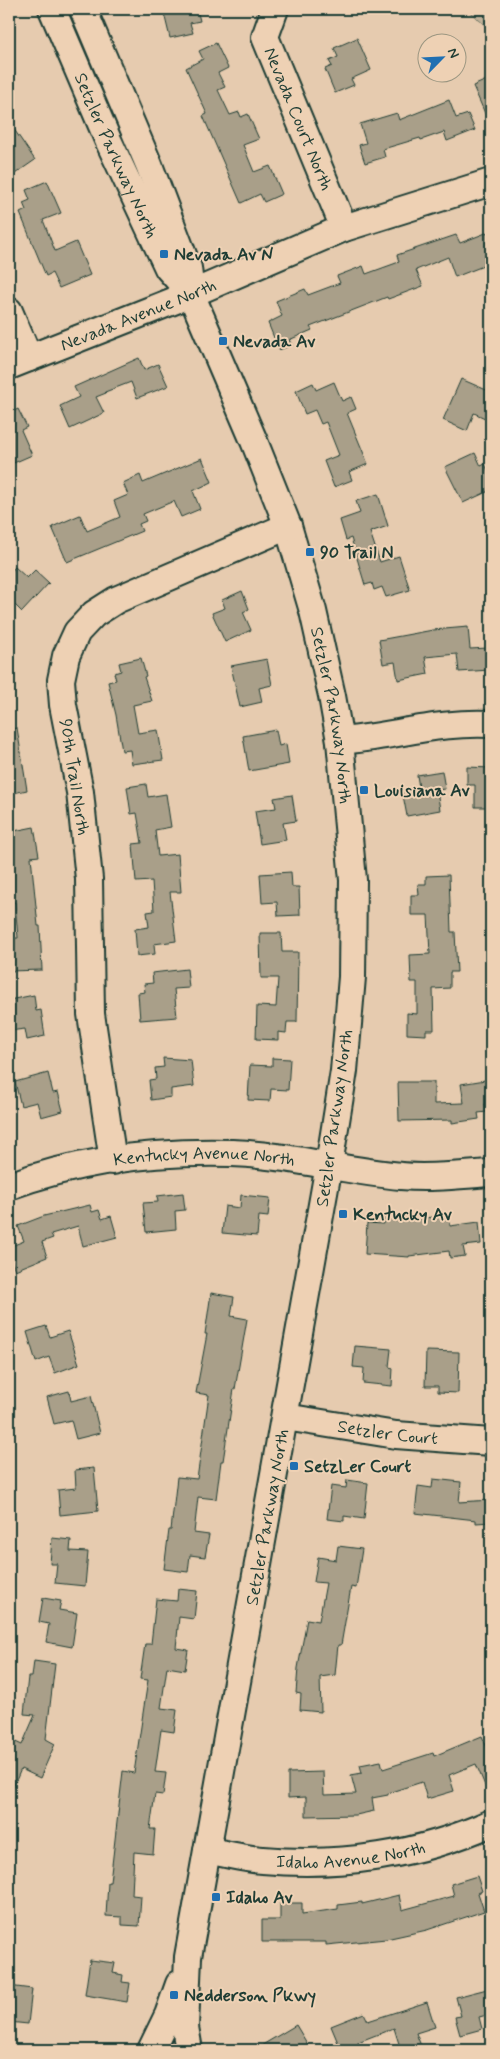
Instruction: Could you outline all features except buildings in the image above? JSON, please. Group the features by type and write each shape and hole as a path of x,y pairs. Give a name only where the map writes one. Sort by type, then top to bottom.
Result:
{"street":[{"name":"Setzler Parkway North","path":"52,9 108,140 168,268 191,294"},
{"name":"Setzler Parkway North","path":"83,9 149,165 185,259 191,294 288,526 313,611 340,742 352,880 352,977 344,1071 285,1417 188,1957 185,2027 189,2050"},
{"name":"Nevada Court North","path":"275,9 265,37 344,228"},
{"name":"Nevada Avenue North","path":"19,362 191,294 344,228 491,182"},
{"path":"9,311 19,362"},
{"name":"90th Trail North","path":"113,1161 91,1014 89,879 80,792 63,705 61,680 66,656 77,632 94,614 116,600 288,526"},
{"path":"340,742 437,726 491,724"},
{"name":"Kentucky Avenue North","path":"9,1186 29,1179 96,1163 164,1155 233,1153 402,1176 491,1174"},
{"name":"Setzler Court","path":"285,1417 396,1435 491,1442"},
{"name":"Idaho Avenue North","path":"207,1850 262,1860 319,1862 375,1858 430,1845 491,1823"},
{"name":"Setzler Parkway North","path":"151,2050 168,2015 188,1957"}],"shaded area":[{"path":"466,9 491,9 491,30"}],"place":[{"name":"Nevada Av N","path":"164,254"},
{"name":"Nevada Av","path":"223,341"},
{"name":"90 Trail N","path":"310,552"},
{"name":"Louisiana Av","path":"364,790"},
{"name":"Kentucky Av","path":"343,1214"},
{"name":"SetzLer Court","path":"294,1466"},
{"name":"Idaho Av","path":"216,1897"},
{"name":"Nedderson Pkwy","path":"174,1995"}]}
